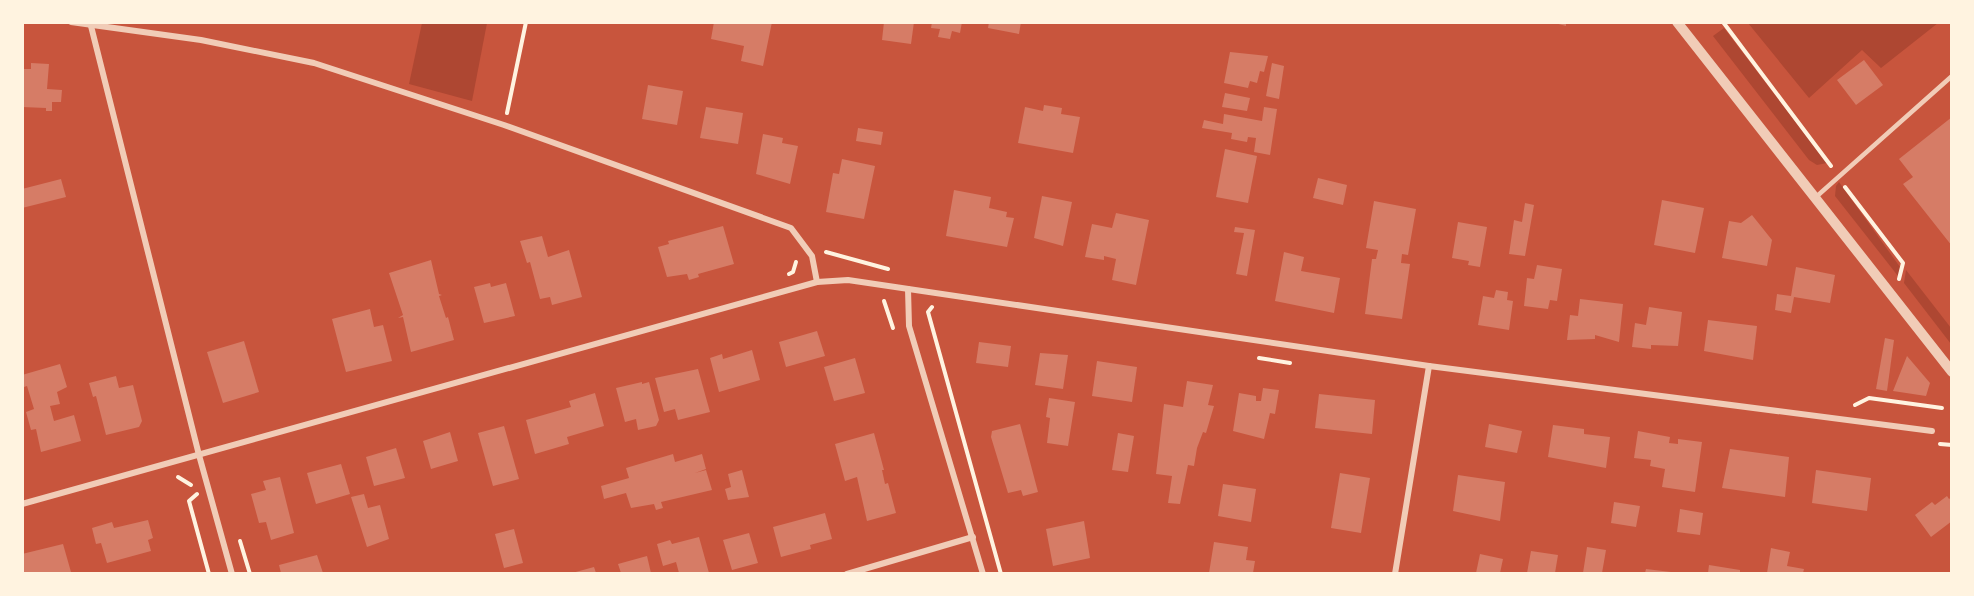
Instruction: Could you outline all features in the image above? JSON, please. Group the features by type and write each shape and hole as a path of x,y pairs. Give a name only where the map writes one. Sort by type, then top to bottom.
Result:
{"street":[{"path":"71,22 201,40 314,63 504,125 791,228 812,256 818,282"},
{"path":"1677,22 1952,372"},
{"path":"91,26 199,455 232,573"},
{"path":"22,504 818,282 857,281 1429,366 1932,431"},
{"path":"908,289 909,326 982,573"},
{"path":"1395,573 1429,366"},
{"path":"847,573 973,537"}],"lane":[{"path":"1816,197 1952,76"}],"path":[{"path":"504,125 526,22"},
{"path":"1724,22 1824,153 1838,178 1903,263"},
{"path":"823,251 894,271"},
{"path":"879,297 886,302 893,330"},
{"path":"930,321 1001,573"},
{"path":"1845,404 1857,405 1869,398 1942,408"},
{"path":"1928,442 1952,445"},
{"path":"171,478 179,477 187,481 194,495"}],"shaded area":[{"path":"422,23 487,23 472,101 409,84"},
{"path":"1748,23 1938,23 1881,68 1862,50 1809,98"},
{"path":"1724,28 1827,163 1817,165 1809,160 1713,36"},
{"path":"1839,182 1900,267 1898,276 1835,196"},
{"path":"1906,270 1951,328 1951,344 1904,283"}],"building":[{"path":"714,22 772,22 763,66 741,61 744,46 711,39"},
{"path":"884,22 914,22 911,44 882,40"},
{"path":"932,22 962,22 960,33 952,31 950,39 938,37 940,29 931,28"},
{"path":"989,22 1021,22 1019,34 988,28"},
{"path":"1551,22 1566,22 1566,26"},
{"path":"1230,52 1268,56 1264,72 1260,71 1257,83 1250,81 1248,88 1224,83"},
{"path":"1864,60 1883,85 1856,105 1837,80"},
{"path":"31,63 49,64 47,89 62,90 61,102 52,102 52,111 46,111 46,108 22,107 22,69 31,69"},
{"path":"1272,63 1284,66 1279,99 1266,96"},
{"path":"648,85 683,91 677,125 642,119"},
{"path":"1225,93 1250,98 1247,111 1222,107"},
{"path":"1044,105 1062,108 1061,114 1080,117 1073,153 1018,143 1025,107 1043,111"},
{"path":"706,107 743,113 738,144 700,138"},
{"path":"1264,107 1277,109 1270,155 1254,152 1256,138 1248,137 1247,142 1231,139 1232,133 1202,128 1204,120 1223,124 1224,114 1262,121"},
{"path":"1952,117 1952,246 1903,184 1913,177 1899,159"},
{"path":"858,128 883,132 881,145 856,141"},
{"path":"763,134 783,138 782,143 798,146 790,184 756,174"},
{"path":"1225,149 1257,156 1248,203 1216,197"},
{"path":"842,159 875,166 864,219 826,212 833,173 839,174"},
{"path":"1318,178 1347,185 1343,205 1313,198"},
{"path":"61,179 66,197 22,208 22,189"},
{"path":"954,190 991,197 989,208 1007,212 1006,217 1014,218 1007,247 946,236"},
{"path":"1042,196 1072,202 1063,246 1034,238"},
{"path":"1662,200 1704,208 1695,253 1654,245"},
{"path":"1374,201 1416,209 1408,255 1402,254 1401,263 1410,264 1402,319 1365,314 1372,259 1376,259 1378,250 1366,248"},
{"path":"1525,203 1534,205 1525,256 1509,254 1514,220 1522,222"},
{"path":"1116,213 1149,220 1136,285 1112,280 1116,259 1104,256 1104,260 1085,257 1092,224 1112,228"},
{"path":"1752,215 1772,240 1767,266 1722,258 1729,221 1741,223"},
{"path":"1458,222 1487,227 1480,267 1468,265 1469,261 1452,258"},
{"path":"723,226 734,264 698,274 699,277 689,280 687,274 667,277 658,247 669,244 668,241"},
{"path":"1235,227 1255,230 1247,276 1236,274 1244,233 1234,232"},
{"path":"542,236 548,257 569,250 582,297 552,305 550,297 540,299 530,262 527,263 520,241"},
{"path":"1284,252 1304,257 1301,271 1340,278 1334,313 1275,301"},
{"path":"431,260 439,294 442,295 439,296 454,340 411,352 403,317 398,318 403,315 389,273"},
{"path":"1537,265 1562,269 1557,301 1550,300 1548,309 1524,306 1527,278 1534,279"},
{"path":"1796,267 1835,275 1830,303 1794,297 1791,313 1775,310 1777,294 1791,296"},
{"path":"490,283 491,287 506,283 515,316 484,323 474,287"},
{"path":"1496,290 1508,292 1507,300 1513,301 1509,330 1478,325 1483,296 1494,298"},
{"path":"1580,299 1623,304 1619,342 1595,335 1595,339 1567,340 1570,315 1578,316"},
{"path":"1649,307 1682,312 1678,346 1651,345 1651,349 1632,347 1635,323 1646,325"},
{"path":"370,309 374,327 383,325 392,361 346,372 332,319"},
{"path":"1708,320 1757,326 1753,360 1704,351"},
{"path":"817,331 825,356 786,367 779,342"},
{"path":"1885,338 1894,340 1887,391 1876,389"},
{"path":"244,341 259,392 223,403 207,352"},
{"path":"979,342 1011,346 1008,367 976,363"},
{"path":"752,350 760,380 719,392 710,358 722,354 723,359"},
{"path":"1040,353 1068,355 1063,389 1035,385"},
{"path":"1907,356 1930,383 1926,396 1893,391"},
{"path":"855,358 865,393 834,401 824,367"},
{"path":"1097,361 1137,367 1132,402 1092,396"},
{"path":"60,364 67,387 57,392 60,404 50,406 54,421 74,415 81,441 41,452 36,429 31,430 26,412 34,409 27,386 24,387 22,375"},
{"path":"698,369 710,412 678,420 675,409 664,412 655,378"},
{"path":"116,376 119,388 133,385 142,421 139,427 106,435 96,396 93,397 89,383"},
{"path":"1187,381 1213,385 1208,405 1214,406 1206,433 1203,432 1197,448 1194,466 1188,465 1180,504 1168,503 1172,476 1156,474 1164,404 1183,407"},
{"path":"642,382 642,384 649,382 659,420 656,426 638,430 636,419 625,422 616,388"},
{"path":"1263,388 1279,390 1275,414 1270,413 1264,439 1233,431 1239,393 1256,396 1256,401 1261,401"},
{"path":"595,393 604,426 567,437 569,444 535,454 526,420 571,407 569,401"},
{"path":"1319,394 1375,400 1372,434 1315,428"},
{"path":"1049,398 1075,402 1068,446 1047,443 1050,418 1046,417"},
{"path":"1020,424 1038,492 1023,496 1021,490 1008,493 991,437 992,431"},
{"path":"1489,424 1522,431 1517,453 1485,447"},
{"path":"1553,425 1584,429 1584,434 1610,437 1606,468 1548,457"},
{"path":"504,426 519,479 493,486 478,433"},
{"path":"1638,431 1670,437 1669,443 1678,444 1678,439 1702,442 1695,492 1662,487 1665,469 1650,466 1651,460 1634,458"},
{"path":"450,432 458,461 431,469 423,441"},
{"path":"874,433 884,470 882,470 885,484 888,483 896,513 867,521 857,477 845,481 835,444"},
{"path":"1118,433 1134,436 1128,472 1112,470"},
{"path":"396,448 405,478 374,486 366,457"},
{"path":"1730,449 1789,457 1785,497 1722,488"},
{"path":"673,454 675,462 702,454 706,469 695,473 706,470 712,490 661,502 663,508 656,510 654,504 631,508 626,493 604,499 601,486 629,478 626,468"},
{"path":"341,464 350,494 316,504 307,473"},
{"path":"742,470 749,497 728,500 725,489 731,487 728,474"},
{"path":"1816,470 1871,478 1867,511 1812,503"},
{"path":"1340,473 1370,478 1361,533 1331,528"},
{"path":"1458,475 1505,482 1500,521 1453,511"},
{"path":"280,477 294,533 271,540 266,522 259,523 251,494 266,490 263,481"},
{"path":"1223,484 1256,489 1251,522 1218,516"},
{"path":"364,494 368,508 380,505 389,539 367,547 351,497"},
{"path":"1947,496 1949,499 1952,497 1952,521 1931,537 1915,515 1932,502 1935,505"},
{"path":"1614,502 1640,506 1636,527 1611,523"},
{"path":"1680,509 1703,513 1700,535 1677,532"},
{"path":"825,513 832,539 810,545 811,549 781,557 773,527"},
{"path":"148,520 153,538 148,540 151,551 107,563 101,543 96,544 92,528 112,522 114,528"},
{"path":"1084,521 1090,558 1053,566 1046,529"},
{"path":"514,529 523,563 504,568 495,534"},
{"path":"749,533 758,563 732,570 723,540"},
{"path":"699,537 709,573 679,573 676,562 663,566 657,544 670,540 672,544"},
{"path":"1214,542 1248,547 1246,560 1255,561 1253,573 1209,573"},
{"path":"63,544 71,572 22,573 22,554"},
{"path":"1587,547 1606,550 1602,573 1583,573"},
{"path":"1771,548 1790,552 1787,566 1804,569 1803,573 1767,573"},
{"path":"1531,551 1558,555 1555,573 1527,573"},
{"path":"1480,554 1503,559 1500,573 1476,573"},
{"path":"317,555 323,573 281,573 279,565"},
{"path":"647,556 651,573 621,573 618,564"},
{"path":"1709,565 1740,570 1740,573 1708,573"},
{"path":"594,567 596,573 572,573"},
{"path":"1646,569 1671,572 1645,573"}]}
